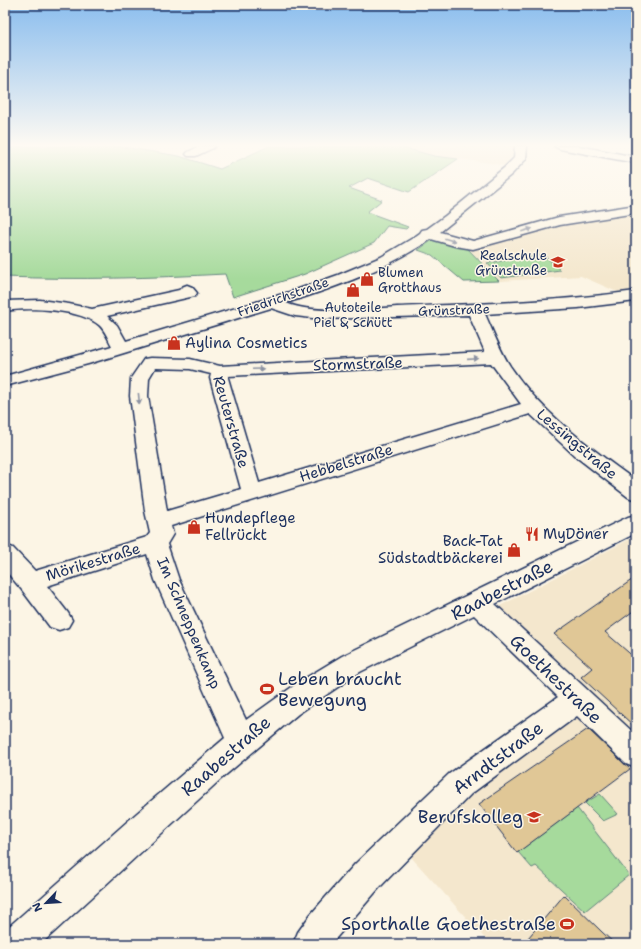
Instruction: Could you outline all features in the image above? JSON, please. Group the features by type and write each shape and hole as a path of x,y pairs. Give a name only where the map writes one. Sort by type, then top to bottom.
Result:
{"street":[{"name":"Friedrichstraße","path":"5,380 130,346 273,302 350,275 386,260 427,234 483,190"},
{"path":"427,234 460,243 473,244 559,221 636,208"},
{"path":"93,314 188,293 187,290"},
{"name":"Grünstraße","path":"273,302 279,306 294,311 314,313 475,309 577,304 636,296"},
{"path":"5,306 40,306 74,309 93,314 107,324 150,363"},
{"name":"Lessingstraße","path":"475,309 497,357 512,381 533,406 563,436 636,492"},
{"name":"Stormstraße","path":"220,371 497,357"},
{"name":"Reuterstraße","path":"150,363 190,364 220,371 219,378 249,484 253,492"},
{"name":"Im Schneppenkamp","path":"150,363 140,378 138,396 156,511 157,532 167,580 235,728 244,739"},
{"name":"Hebbelstraße","path":"157,532 253,492 533,406"},
{"name":"Raabestraße","path":"15,944 244,739 299,696 325,678 636,522"},
{"name":"Mörikestraße","path":"32,583 157,532"},
{"name":"Mörikestraße","path":"5,554 32,583 59,620"},
{"name":"Goethestraße","path":"477,602 577,700 636,754"},
{"name":"Arndtstraße","path":"310,944 323,926 374,868 460,784 577,700"}],"shaded area":[{"name":"Realschule Grünstraße","path":"636,210 636,293 624,295 581,276 500,281 467,248 562,222"},
{"path":"636,536 636,737 496,608"},
{"name":"Berufskolleg","path":"583,717 636,771 636,944 490,944 401,846 566,719"}],"green space":[{"path":"5,190 355,190 382,200 367,212 408,227 406,229 387,226 374,243 305,274 233,297 225,274 115,278 5,277"},
{"path":"434,239 466,247 499,281 464,282 432,255 418,250"},
{"path":"544,255 560,270 501,278 487,263"},
{"path":"600,794 618,814 603,821 585,803"},
{"path":"577,808 629,875 585,911 536,866 532,868 518,852"}],"building":[{"path":"636,577 636,609 605,632 636,659 636,728 581,677 592,668 554,634"},
{"path":"588,729 630,769 517,853 479,804"},
{"name":"Sporthalle Goethestraße","path":"564,895 602,932 615,944 523,944"}],"place":[{"name":"Realschule Grünstraße","path":"558,262"},
{"name":"Blumen Grotthaus","path":"367,279"},
{"name":"Autoteile Piel & Schütt","path":"353,290"},
{"name":"Aylina Cosmetics","path":"174,343"},
{"name":"Hundepflege Fellrückt","path":"194,527"},
{"name":"MyDöner","path":"532,534"},
{"name":"Back-Tat Südstadtbäckerei","path":"514,550"},
{"name":"Leben braucht Bewegung","path":"267,689"},
{"name":"Berufskolleg","path":"534,817"},
{"name":"Sporthalle Goethestraße","path":"567,924"}]}
